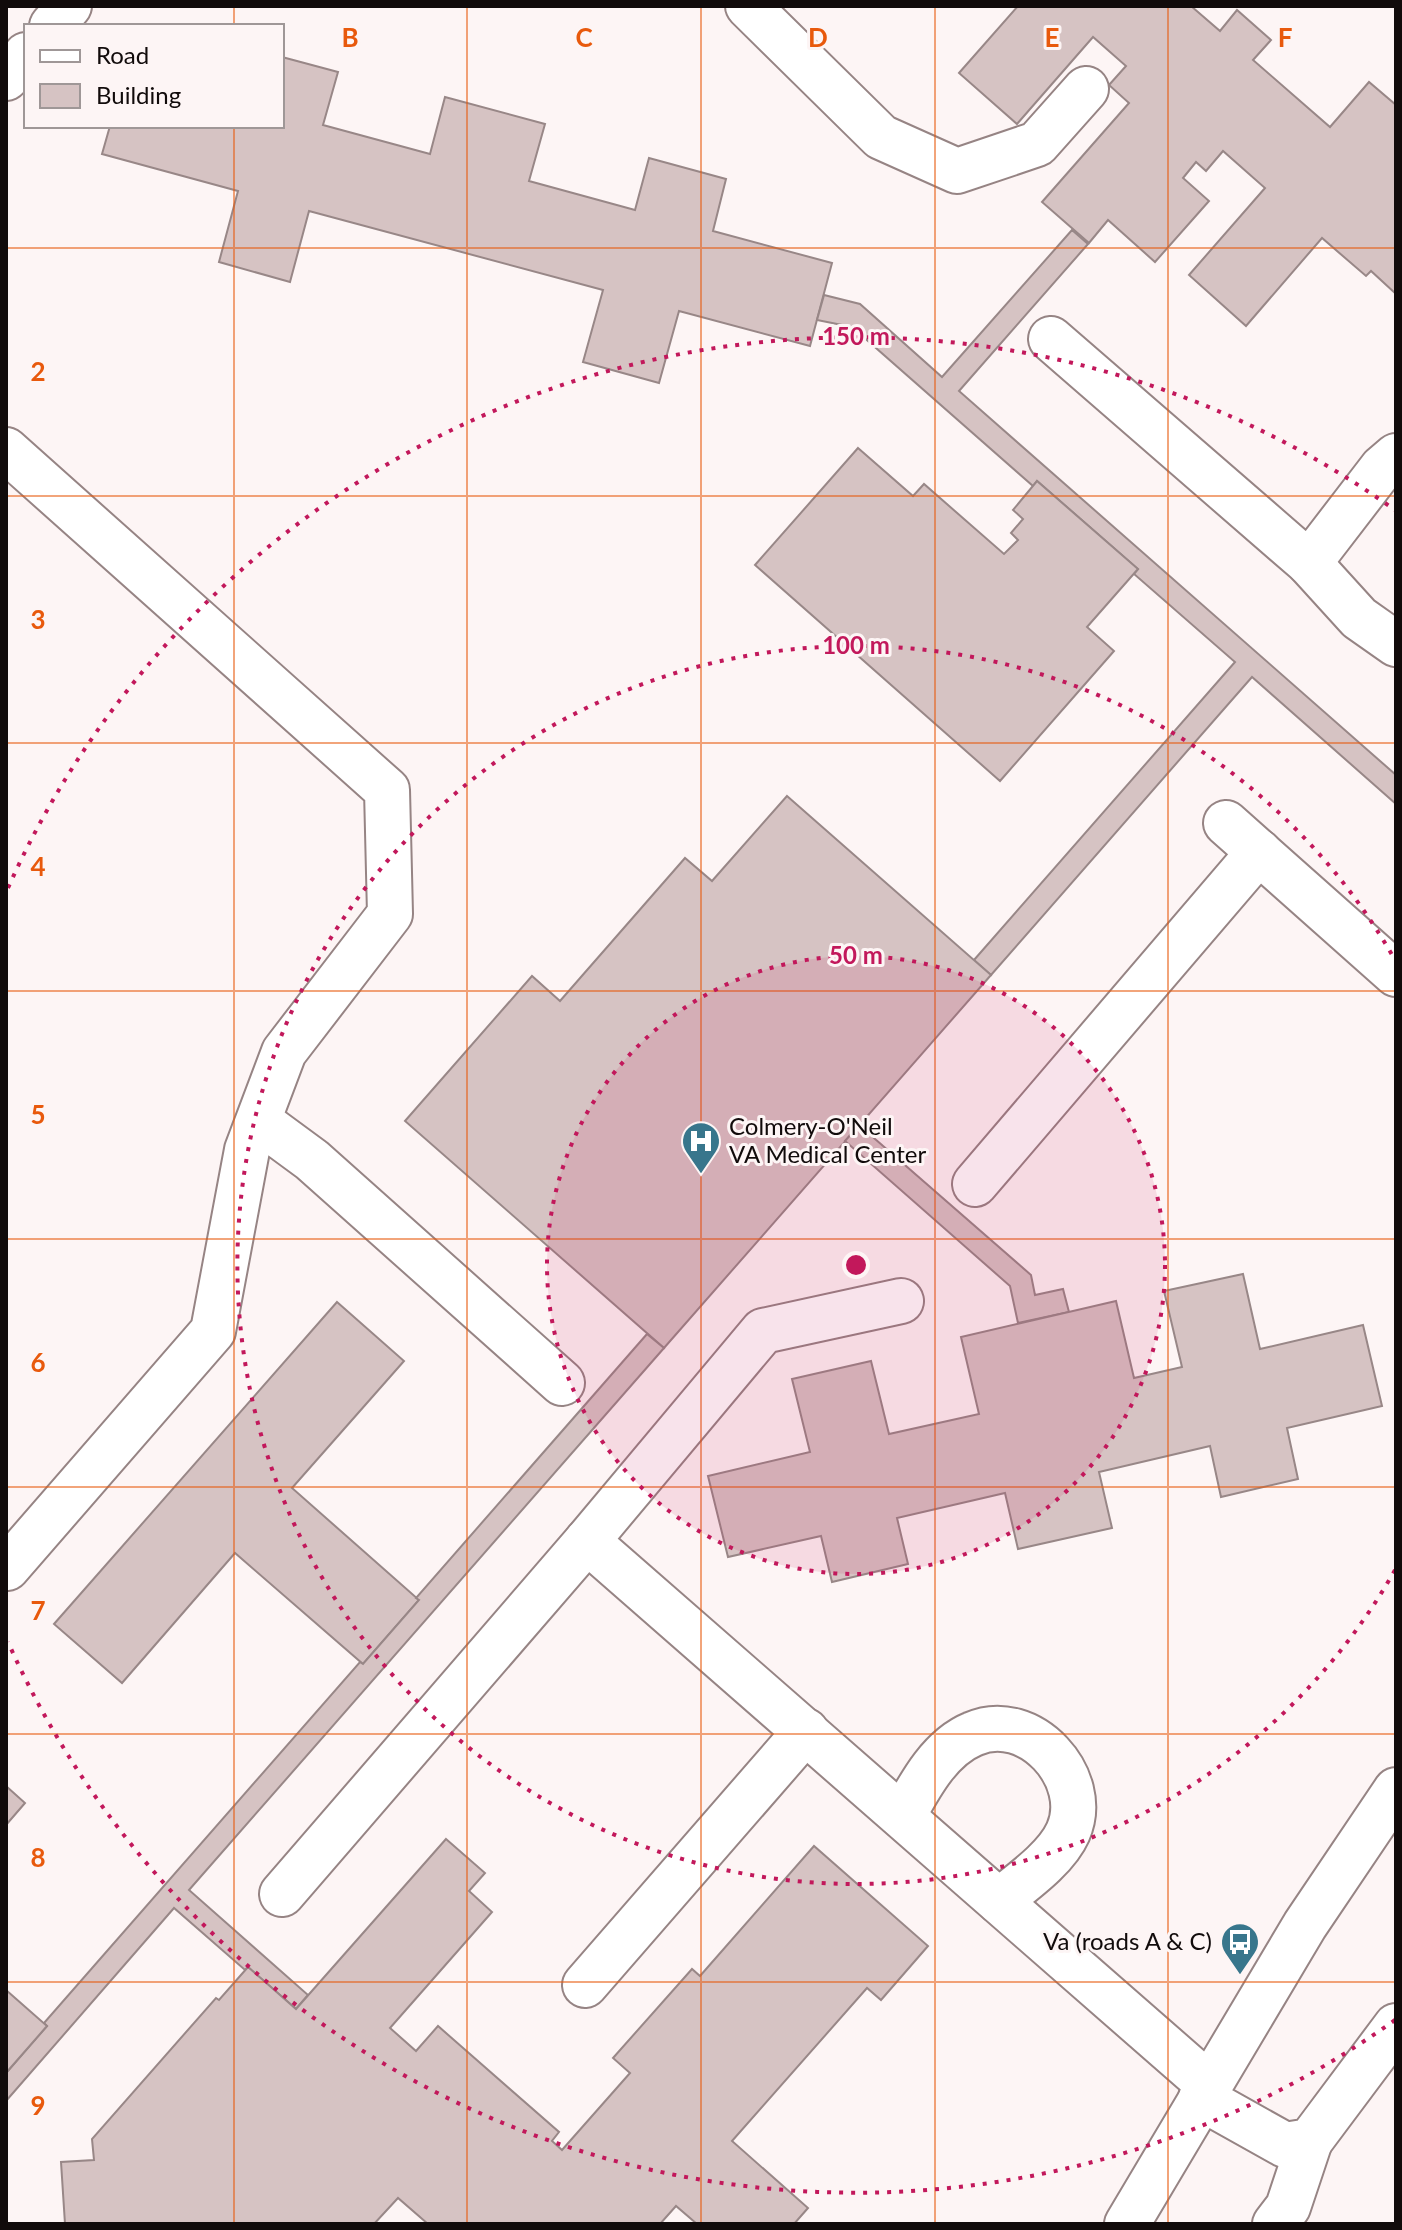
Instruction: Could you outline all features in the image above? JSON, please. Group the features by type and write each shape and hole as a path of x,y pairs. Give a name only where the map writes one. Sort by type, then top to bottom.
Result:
{"lane":[{"path":"54,24 69,6"},
{"path":"748,6 881,137 957,171 1037,144 1086,89"},
{"path":"6,78 24,57"},
{"path":"1051,339 1309,563 1359,618 1396,644"},
{"path":"6,450 387,790 390,914 284,1052 247,1150 213,1331 7,1568"},
{"path":"1309,563 1382,468 1396,456"},
{"path":"1226,823 1396,974"},
{"path":"975,1184 1259,852"},
{"path":"259,1121 312,1160 562,1383"},
{"path":"282,1894 587,1541 763,1331 901,1301"},
{"path":"587,1541 999,1901 1205,2092 1285,2145 1310,2141"},
{"path":"903,1816 941,1757 973,1734 999,1730 1031,1738 1053,1754 1069,1780 1073,1810 1068,1833 1028,1877 999,1901"},
{"path":"585,1985 806,1731"},
{"path":"1127,2224 1305,1925 1396,1790"},
{"path":"1275,2224 1288,2207 1310,2141 1396,2026"}],"building":[{"path":"1018,6 1191,6 1220,31 1237,10 1271,40 1253,60 1330,127 1369,82 1396,105 1396,294 1371,271 1366,276 1322,238 1246,326 1189,275 1265,188 1223,151 1206,171 1196,162 1183,178 1209,201 1155,262 1108,220 1089,243 1042,202 1129,103 1109,85 1126,66 1093,37 1017,124 959,73"},
{"path":"284,58 338,72 323,125 430,154 445,97 545,124 529,181 635,210 649,158 726,179 713,231 832,263 810,346 679,311 659,383 583,362 603,290 309,211 290,282 219,262 238,191 102,154 109,128 284,128"},
{"path":"1072,230 1088,244 959,391 1396,775 1396,804 1252,677 991,975 974,960 1235,662 1134,574 1138,569 1037,481 1033,486 852,327 817,320 824,295 860,304 942,377"},
{"path":"858,448 913,496 924,484 1004,554 1018,540 1011,533 1023,519 1013,510 1037,481 1138,569 1087,627 1114,651 1000,781 755,565"},
{"path":"787,796 991,975 664,1348 405,1121 532,976 560,1001 685,858 712,881"},
{"path":"859,1125 1031,1275 1035,1295 1063,1289 1069,1312 1018,1323 1010,1286 845,1141"},
{"path":"1243,1274 1260,1349 1363,1325 1382,1406 1287,1428 1298,1479 1221,1497 1210,1446 1099,1472 1112,1528 1018,1549 1005,1493 897,1518 908,1564 832,1582 821,1536 728,1557 708,1476 810,1452 792,1379 871,1361 889,1434 979,1414 961,1337 1116,1301 1134,1378 1182,1367 1164,1291"},
{"path":"337,1302 404,1361 292,1488 419,1600 363,1664 235,1553 122,1683 54,1624"},
{"path":"647,1334 664,1348 189,1890 308,1995 296,2009 248,1967 245,1970 174,1908 6,2101 6,2073 47,2026 44,2023 360,1662 363,1664 419,1600 416,1598"},
{"path":"6,1786 25,1803 6,1825"},
{"path":"446,1839 485,1873 469,1891 492,1912 390,2028 416,2051 438,2026 559,2132 552,2141 562,2150 630,2073 613,2058 692,1969 700,1976 814,1846 928,1946 881,2000 867,1988 732,2141 808,2208 794,2224 697,2224 676,2206 660,2224 428,2224 398,2198 374,2224 65,2224 61,2162 94,2160 92,2139 216,1998 219,2000 248,1967 296,2009"},
{"path":"6,1990 47,2026 6,2073"}],"place":[{"name":"Colmery-O'Neil VA Medical Center","path":"701,1175"},
{"name":"Va (roads A & C)","path":"1240,1976"}]}
